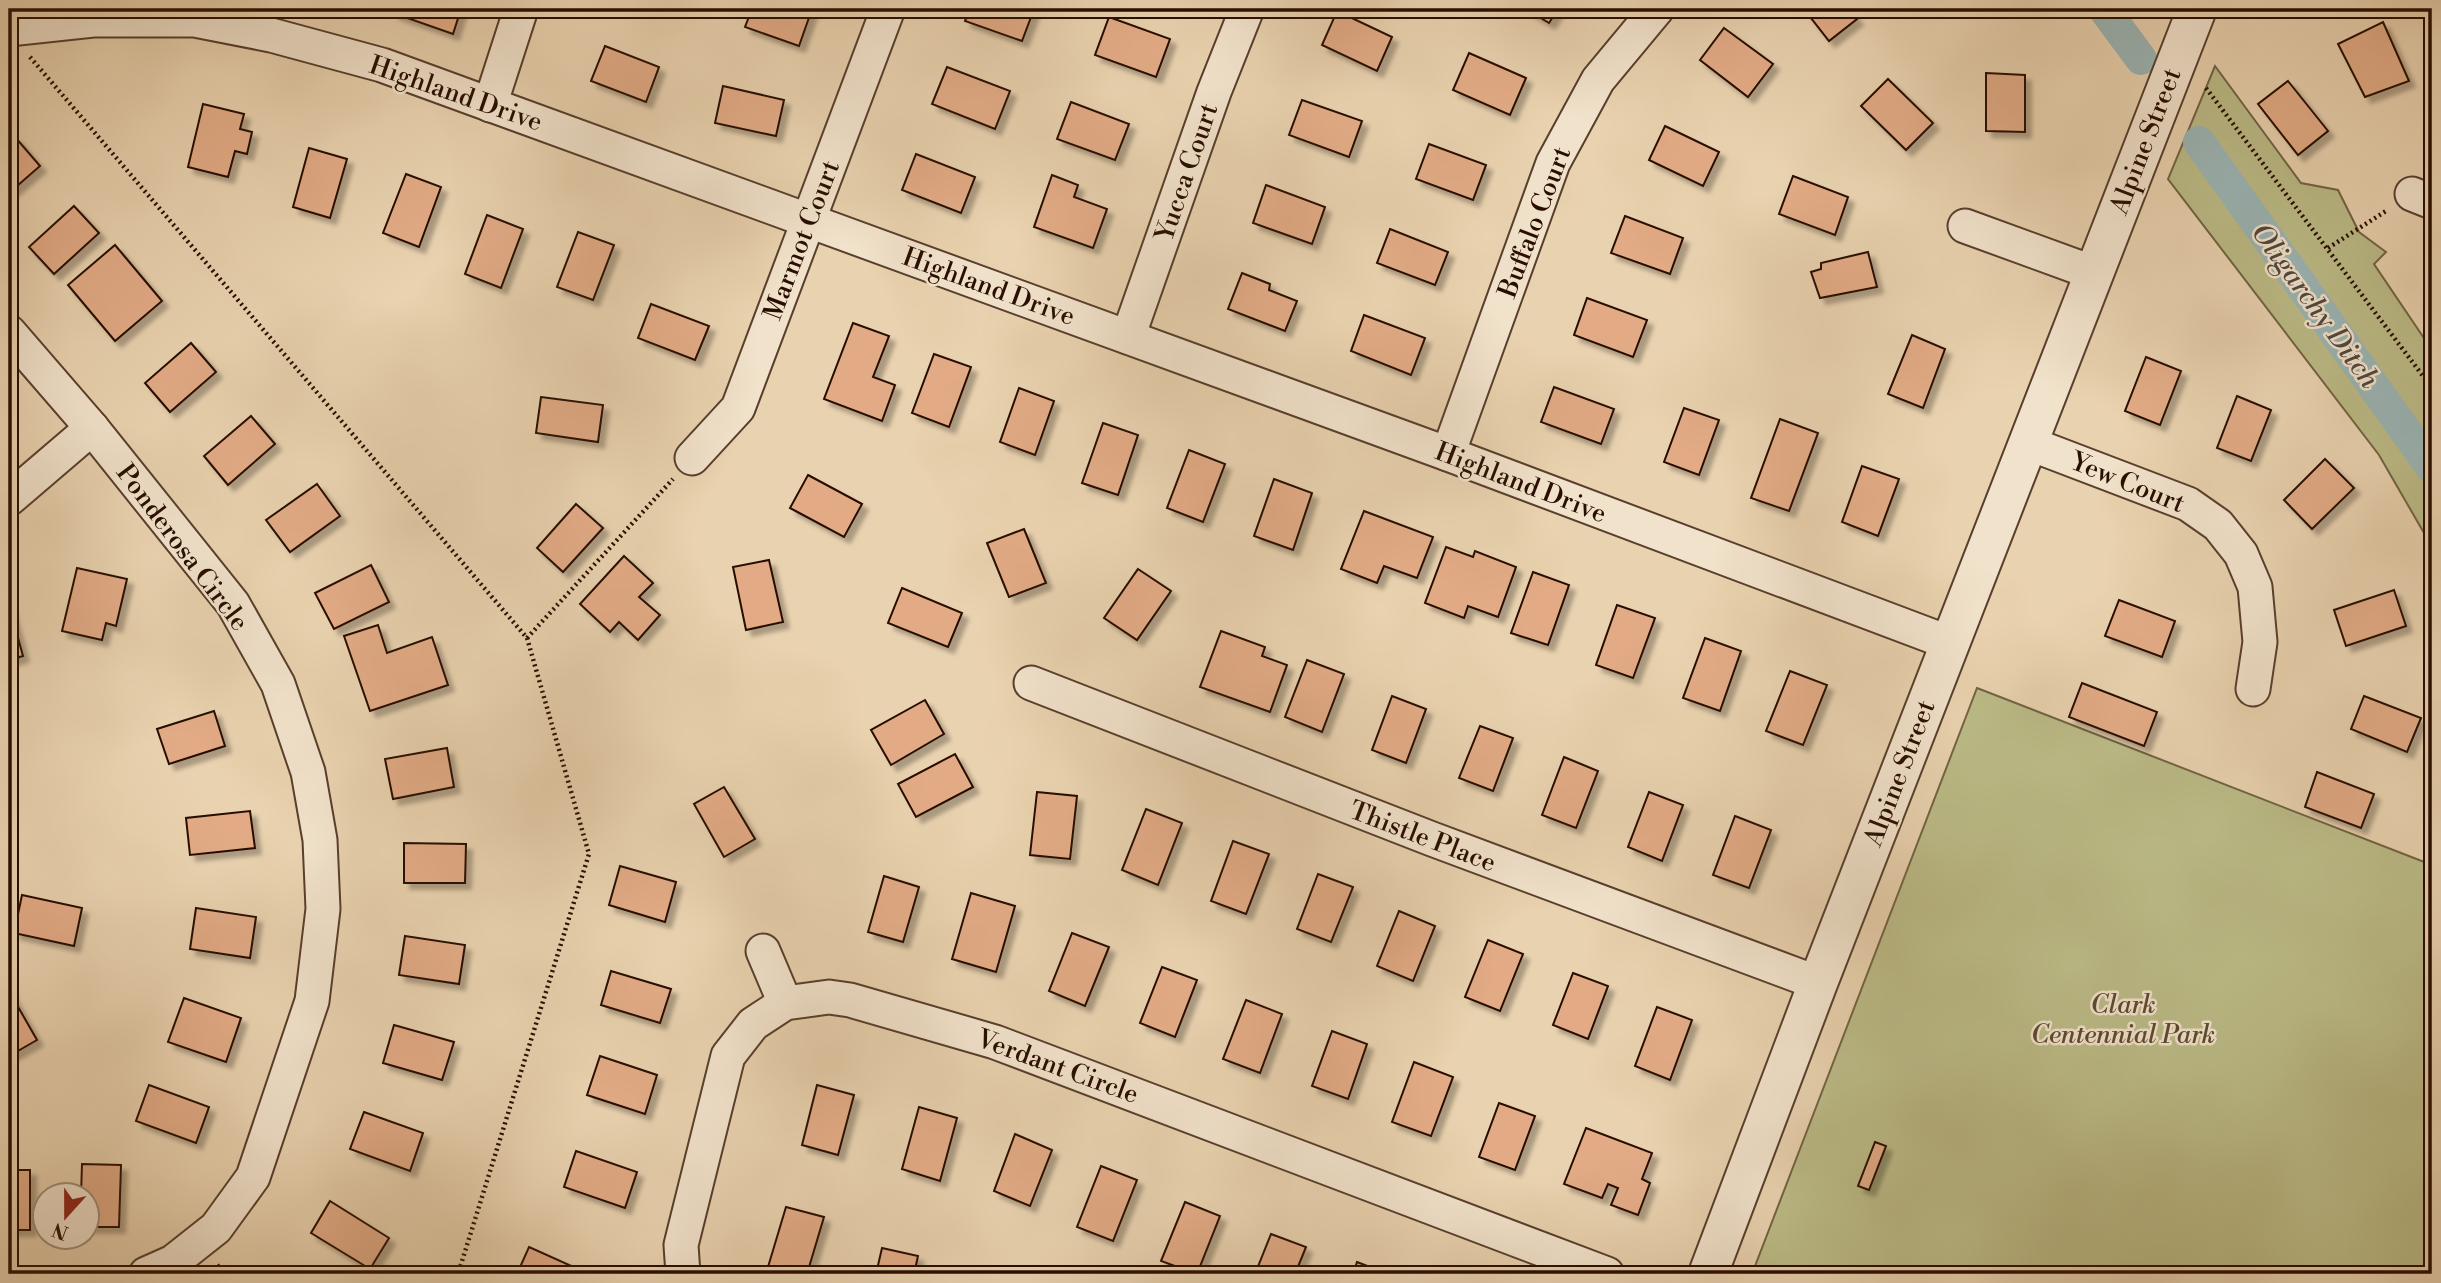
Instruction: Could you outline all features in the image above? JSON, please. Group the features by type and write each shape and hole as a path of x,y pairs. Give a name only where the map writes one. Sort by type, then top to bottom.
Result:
{"street":[{"path":"490,105 521,9"},
{"name":"Marmot Court","path":"692,458 738,408 888,9"},
{"name":"Yucca Court","path":"1128,337 1214,92 1247,9"},
{"name":"Buffalo Court","path":"1448,454 1553,163 1598,80 1657,9"},
{"name":"Alpine Street","path":"1708,1274 1818,983 2196,9"},
{"name":"Highland Drive","path":"18,41 93,20 196,14 382,65 1448,454 1950,643"},
{"path":"1965,226 2094,273"},
{"name":"Ponderosa Circle","path":"9,332 92,428 233,604 278,684 308,772 320,840 323,909 312,1001 253,1177 216,1228 173,1262 146,1274"},
{"path":"9,499 92,428"},
{"name":"Yew Court","path":"2028,443 2188,504 2218,525 2241,554 2255,587 2260,642 2253,689"},
{"name":"Thistle Place","path":"1031,683 1432,839 1818,983"},
{"path":"763,951 785,1003"},
{"name":"Verdant Circle","path":"682,1274 681,1245 728,1056 753,1024 785,1003 829,997 850,1000 995,1042 1607,1274"}],"path":[{"path":"18,41 527,638 589,854 457,1274"},
{"path":"2206,88 2432,388"},
{"path":"2328,248 2422,198"},
{"path":"527,638 692,458"}],"green space":[{"path":"2215,66 2301,183 2338,190 2359,232 2386,252 2374,264 2432,350 2432,560 2424,533 2379,455 2168,179"},
{"name":"Clark Centennial Park","path":"1977,688 2432,865 2432,1274 1752,1274"}],"building":[{"path":"395,9 461,9 453,34 393,13"},
{"path":"752,9 812,9 799,46 745,27"},
{"path":"970,9 1034,9 1022,41 965,21"},
{"path":"1526,9 1558,9 1549,23"},
{"path":"1804,9 1849,9 1857,19 1829,41"},
{"path":"1337,11 1392,37 1377,71 1322,45"},
{"path":"1109,17 1170,39 1156,77 1095,55"},
{"path":"2383,22 2409,81 2365,97 2338,44"},
{"path":"1724,28 1773,64 1748,97 1700,60"},
{"path":"605,46 659,67 646,102 591,81"},
{"path":"1469,53 1526,78 1510,115 1453,90"},
{"path":"947,67 1010,91 995,129 932,104"},
{"path":"1986,73 2025,75 2025,132 1986,131"},
{"path":"1888,79 1933,123 1906,150 1861,106"},
{"path":"2288,81 2328,131 2298,155 2258,104"},
{"path":"723,86 784,100 776,136 715,123"},
{"path":"1302,100 1362,121 1349,157 1289,135"},
{"path":"1071,102 1129,124 1115,160 1057,139"},
{"path":"203,104 244,114 240,129 252,132 247,154 235,151 228,177 188,167"},
{"path":"1665,126 1719,152 1703,186 1649,160"},
{"path":"15,137 40,166 9,193 9,142"},
{"path":"1429,144 1486,165 1473,200 1416,179"},
{"path":"309,148 347,159 330,218 293,207"},
{"path":"916,154 975,177 961,213 902,190"},
{"path":"406,174 441,187 419,247 383,233"},
{"path":"1052,175 1078,185 1074,197 1107,209 1093,248 1034,227"},
{"path":"1793,176 1848,197 1835,235 1779,214"},
{"path":"1266,185 1325,207 1312,244 1253,223"},
{"path":"74,206 99,233 54,274 29,247"},
{"path":"487,215 523,229 501,288 465,274"},
{"path":"1625,216 1683,238 1670,274 1611,253"},
{"path":"1390,229 1448,252 1435,285 1377,263"},
{"path":"578,232 614,245 593,300 557,287"},
{"path":"115,245 162,301 115,341 68,285"},
{"path":"1868,252 1877,287 1820,298 1811,272 1821,269 1821,263"},
{"path":"1242,273 1270,284 1269,290 1297,301 1285,331 1228,309"},
{"path":"1587,298 1647,320 1633,357 1574,335"},
{"path":"651,304 709,326 695,360 638,338"},
{"path":"1364,315 1425,338 1411,375 1351,351"},
{"path":"853,323 889,336 873,377 895,385 882,421 824,399"},
{"path":"1912,335 1945,349 1923,408 1888,394"},
{"path":"191,343 216,372 170,412 145,383"},
{"path":"934,354 971,367 949,427 912,413"},
{"path":"2146,357 2181,371 2160,425 2125,411"},
{"path":"1554,387 1614,409 1601,444 1541,422"},
{"path":"1019,388 1054,401 1035,455 1000,442"},
{"path":"2237,396 2271,410 2251,461 2217,448"},
{"path":"541,397 603,405 598,442 536,433"},
{"path":"1684,408 1719,420 1699,475 1664,462"},
{"path":"251,416 275,444 228,485 204,456"},
{"path":"1780,419 1818,433 1789,511 1751,498"},
{"path":"1103,423 1138,435 1118,495 1082,483"},
{"path":"1189,450 1225,464 1203,522 1167,508"},
{"path":"2325,459 2354,488 2312,529 2284,500"},
{"path":"1862,466 1899,479 1878,536 1842,522"},
{"path":"808,475 862,504 844,537 790,508"},
{"path":"1274,479 1312,493 1293,550 1254,536"},
{"path":"317,484 340,516 290,552 266,520"},
{"path":"576,504 603,528 563,572 537,548"},
{"path":"1364,511 1433,537 1417,578 1384,566 1377,583 1341,569"},
{"path":"1024,529 1046,583 1009,597 987,543"},
{"path":"1446,547 1473,557 1475,551 1516,567 1498,617 1468,606 1464,618 1425,603"},
{"path":"624,556 653,583 639,597 660,615 638,640 619,622 610,632 580,604"},
{"path":"769,560 783,622 746,630 733,567"},
{"path":"371,565 389,602 334,629 315,593"},
{"path":"77,568 127,579 116,626 106,623 102,640 62,631"},
{"path":"1138,569 1171,591 1137,640 1104,618"},
{"path":"1533,572 1569,585 1548,645 1511,633"},
{"path":"902,588 962,613 948,647 888,623"},
{"path":"2394,590 2406,626 2346,646 2334,610"},
{"path":"2119,600 2175,621 2162,657 2105,636"},
{"path":"9,605 23,656 9,660"},
{"path":"1617,605 1655,618 1633,678 1596,665"},
{"path":"378,625 387,653 432,637 448,685 370,711 344,636"},
{"path":"1221,631 1265,647 1262,656 1287,665 1270,712 1200,687"},
{"path":"1705,638 1741,651 1720,711 1683,698"},
{"path":"1307,660 1344,674 1322,732 1285,717"},
{"path":"1790,671 1827,685 1803,745 1766,731"},
{"path":"2082,683 2157,712 2144,746 2069,717"},
{"path":"1392,696 1426,709 1406,763 1372,750"},
{"path":"2364,696 2421,718 2407,752 2351,729"},
{"path":"925,700 944,734 891,765 871,730"},
{"path":"214,711 225,746 169,764 157,729"},
{"path":"1480,726 1513,738 1493,791 1459,778"},
{"path":"447,748 454,787 393,799 385,759"},
{"path":"955,754 973,787 916,817 898,784"},
{"path":"1564,757 1598,771 1576,828 1542,815"},
{"path":"2317,772 2374,794 2361,828 2305,807"},
{"path":"724,787 755,839 724,857 694,804"},
{"path":"1037,792 1077,796 1070,859 1030,855"},
{"path":"1649,792 1683,805 1662,861 1628,847"},
{"path":"1146,809 1182,823 1158,885 1122,870"},
{"path":"250,811 255,848 190,855 186,818"},
{"path":"1735,816 1771,830 1749,888 1713,875"},
{"path":"1233,841 1269,854 1246,914 1211,901"},
{"path":"404,843 466,844 465,883 404,883"},
{"path":"620,866 676,882 665,922 609,905"},
{"path":"1318,874 1353,887 1331,942 1297,929"},
{"path":"884,876 919,887 903,942 868,932"},
{"path":"971,893 1015,906 996,972 952,959"},
{"path":"22,895 82,908 74,946 14,933"},
{"path":"196,908 256,917 250,958 190,949"},
{"path":"1399,911 1435,926 1413,981 1377,966"},
{"path":"1072,933 1109,947 1085,1006 1049,991"},
{"path":"405,936 465,945 459,984 399,975"},
{"path":"1488,940 1523,954 1500,1011 1465,997"},
{"path":"1162,967 1197,980 1175,1037 1140,1023"},
{"path":"611,971 671,989 660,1023 601,1005"},
{"path":"1573,973 1608,986 1588,1039 1553,1025"},
{"path":"9,991 37,1040 9,1056"},
{"path":"184,998 241,1018 226,1062 168,1042"},
{"path":"1246,1000 1282,1014 1260,1073 1223,1059"},
{"path":"1657,1007 1692,1020 1670,1080 1635,1066"},
{"path":"394,1025 454,1042 442,1080 383,1063"},
{"path":"1332,1031 1367,1044 1348,1099 1312,1086"},
{"path":"600,1056 657,1075 645,1114 587,1095"},
{"path":"1414,1062 1453,1077 1431,1136 1392,1122"},
{"path":"149,1085 209,1107 196,1143 136,1121"},
{"path":"817,1085 854,1095 838,1155 802,1145"},
{"path":"1499,1103 1535,1116 1515,1170 1479,1157"},
{"path":"919,1107 957,1118 940,1181 902,1169"},
{"path":"364,1112 423,1133 410,1171 350,1149"},
{"path":"1586,1128 1652,1153 1642,1179 1650,1183 1638,1215 1611,1205 1618,1188 1608,1184 1602,1198 1564,1184"},
{"path":"1015,1134 1052,1150 1030,1206 994,1191"},
{"path":"1875,1142 1886,1146 1869,1190 1858,1186"},
{"path":"576,1151 637,1172 625,1208 564,1187"},
{"path":"82,1164 121,1165 119,1227 102,1227 102,1182 81,1182"},
{"path":"1101,1166 1137,1180 1113,1241 1077,1227"},
{"path":"9,1170 30,1170 30,1230 9,1230"},
{"path":"330,1201 389,1238 370,1269 311,1233"},
{"path":"1185,1202 1220,1216 1197,1274 1161,1261"},
{"path":"786,1207 824,1217 807,1274 793,1274 768,1267"},
{"path":"1271,1234 1306,1247 1295,1274 1255,1274"},
{"path":"529,1247 587,1273 517,1274"},
{"path":"882,1248 918,1256 914,1274 876,1274"},
{"path":"1357,1262 1388,1274 1353,1274"}],"waterway":[{"name":"Oligarchy Ditch","path":"2104,9 2141,59"},
{"name":"Oligarchy Ditch","path":"2199,142 2432,468"}]}
